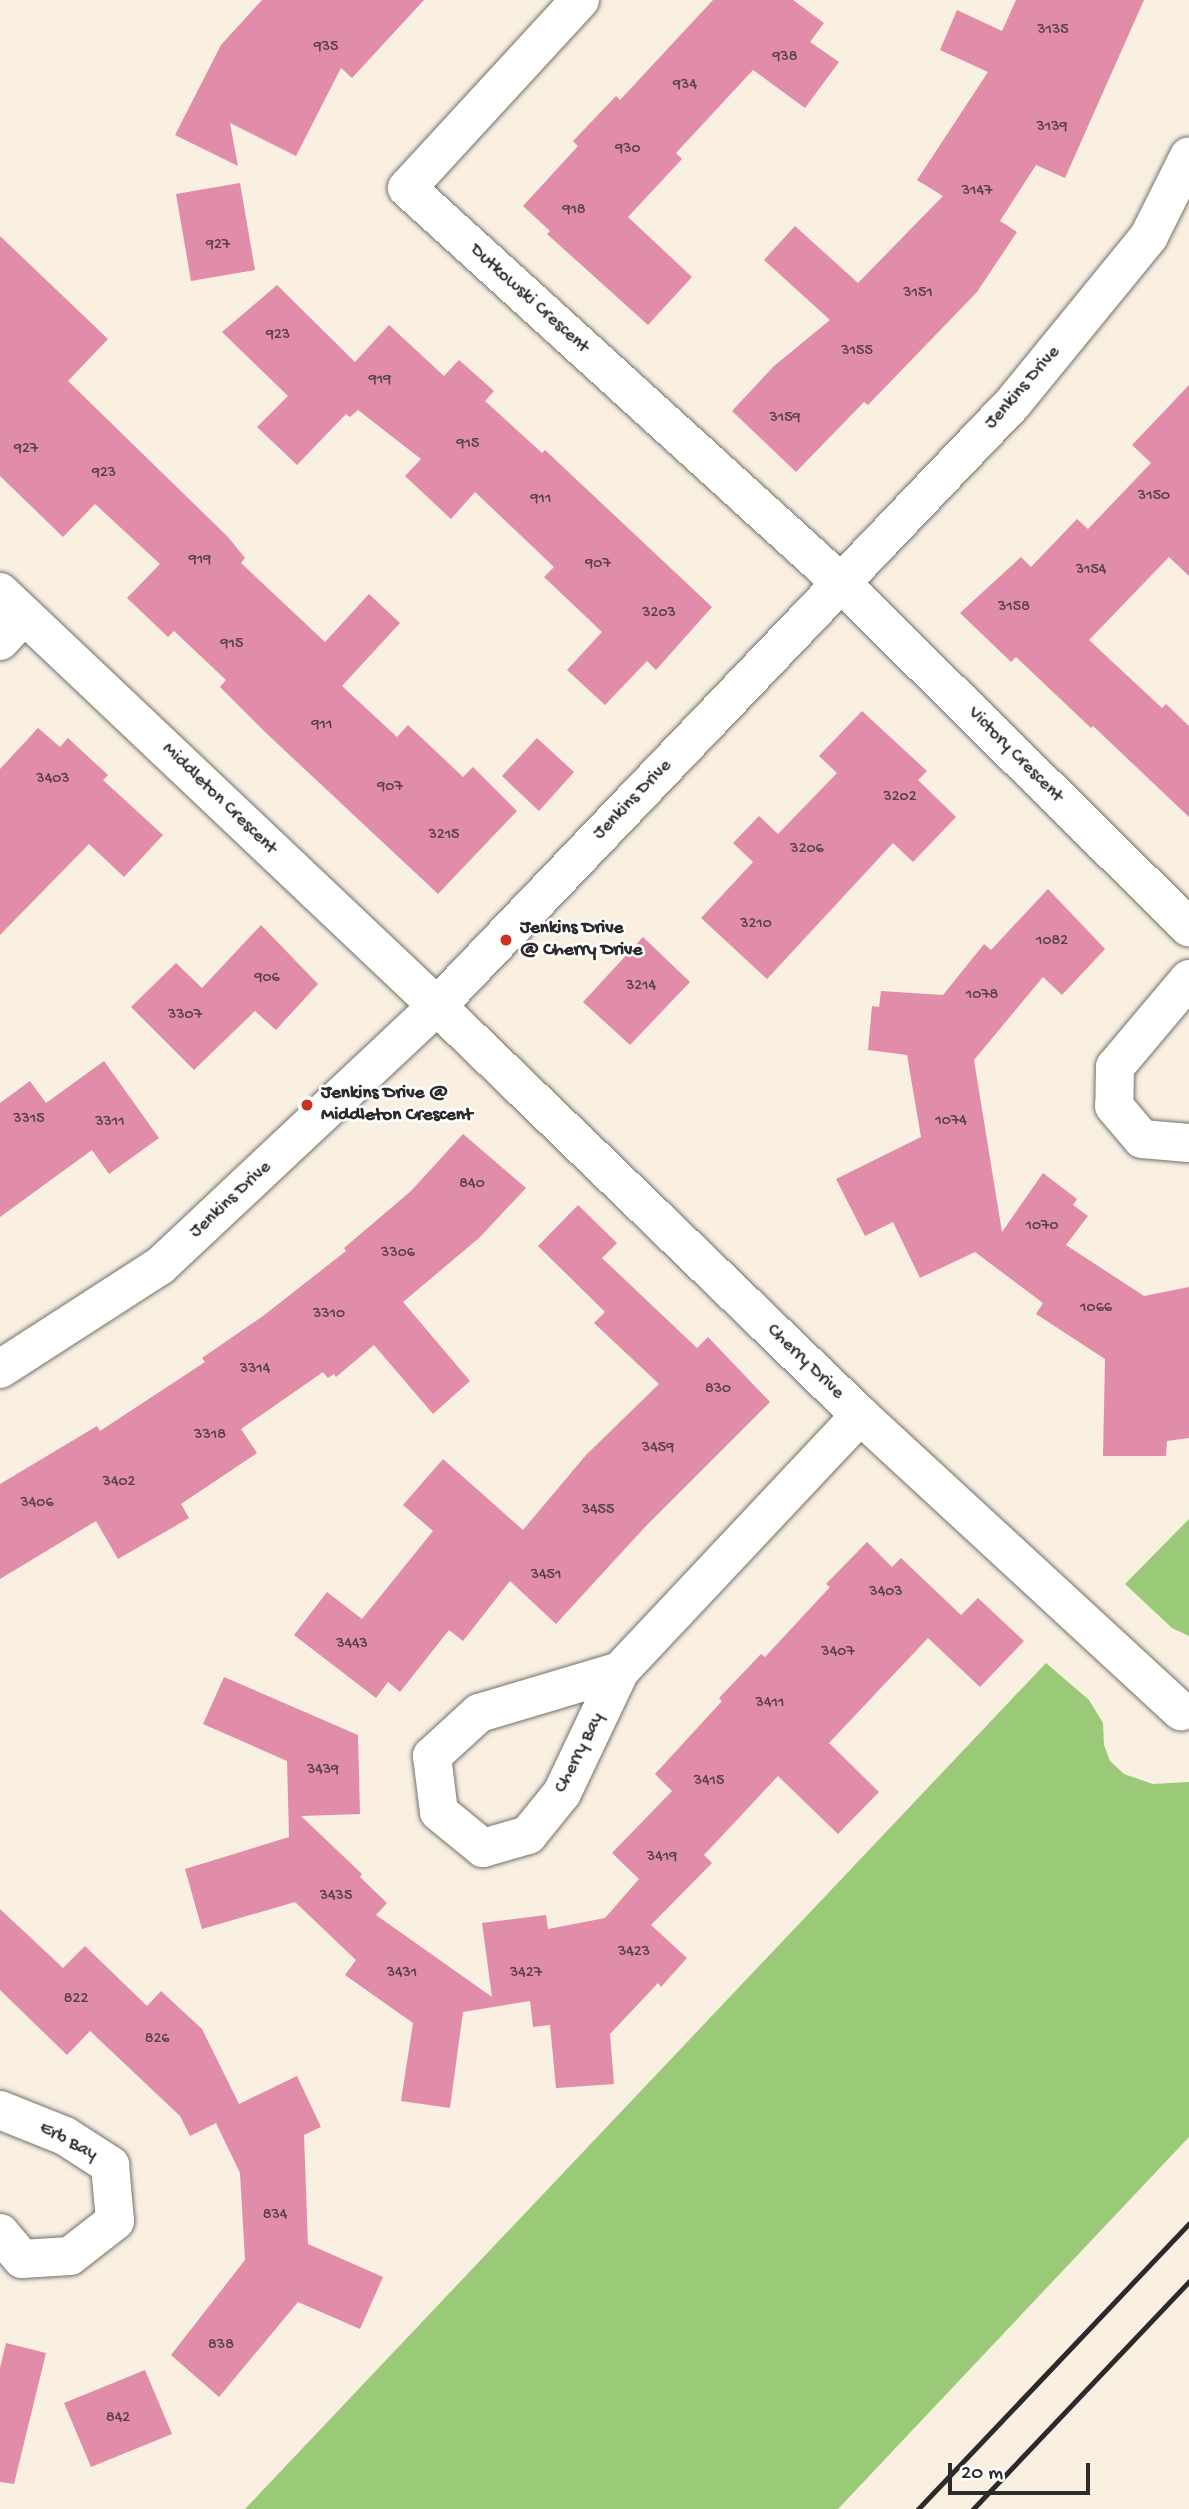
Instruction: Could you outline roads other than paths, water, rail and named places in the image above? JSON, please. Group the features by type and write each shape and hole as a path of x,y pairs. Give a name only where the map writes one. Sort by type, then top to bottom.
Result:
{"street":[{"name":"Dutkowski Crescent","path":"580,0 407,188 840,582"},
{"name":"Jenkins Drive","path":"0,1368 160,1266 437,1006 1013,403 1149,236 1189,156"},
{"name":"Victory Crescent","path":"840,582 1189,928"},
{"name":"Middleton Crescent","path":"8,616 437,1006"},
{"path":"1189,979 1115,1067 1114,1106 1142,1139 1189,1143"},
{"name":"Cherry Drive","path":"437,1006 860,1415 1181,1711"},
{"name":"Cherry Bay","path":"621,1671 479,1713 432,1756 439,1812 483,1848 528,1835 562,1793 621,1671 860,1415"},
{"name":"Erb Bay","path":"0,2110 65,2136 110,2165 115,2221 70,2256 22,2259 0,2233"}],"railway":[{"path":"918,2509 1189,2223"},
{"path":"973,2509 1189,2281"}],"place":[{"name":"Jenkins Drive @ Cherry Drive","path":"506,940"},
{"name":"Jenkins Drive @ Middleton Crescent","path":"307,1105"}]}
